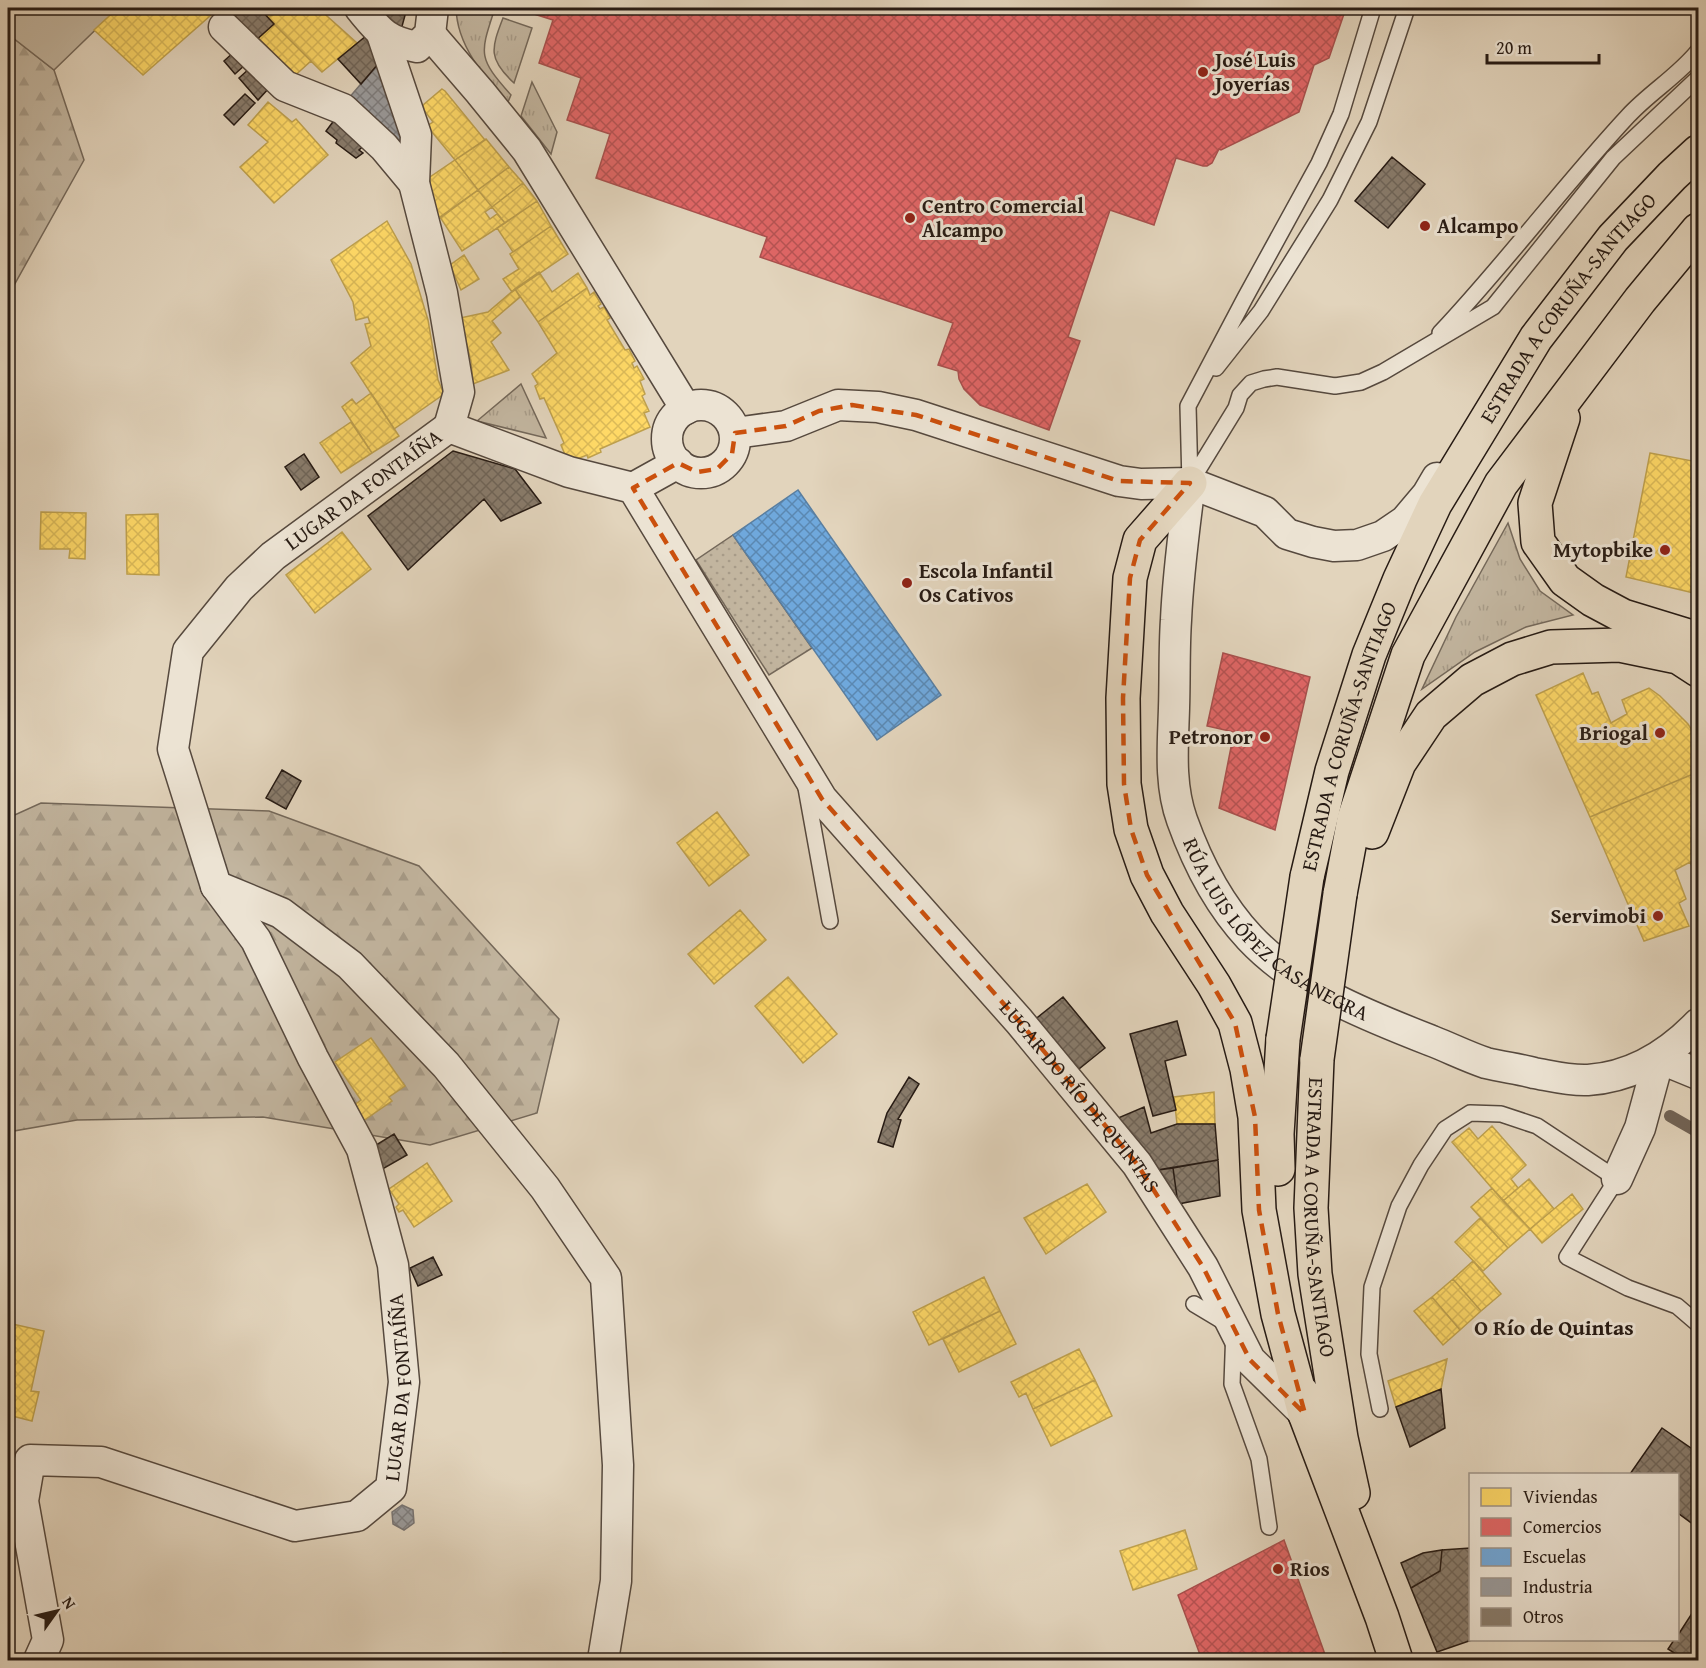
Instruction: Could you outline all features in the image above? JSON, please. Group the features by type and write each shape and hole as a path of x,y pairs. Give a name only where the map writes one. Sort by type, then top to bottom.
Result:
{"highway":[{"path":"1672,176 1698,141"},
{"name":"ESTRADA A CORUÑA-SANTIAGO","path":"1396,1660 1305,1414 1281,1237 1277,1134 1283,1039 1307,877 1332,771 1369,655 1400,579 1435,504 1536,338 1613,238 1698,152"},
{"name":"ESTRADA A CORUÑA-SANTIAGO","path":"1382,1617 1341,1438 1315,1274 1311,1208 1325,1060 1350,898 1354,819 1408,655 1501,484 1640,300 1698,230"},
{"path":"1640,300 1698,257"},
{"path":"1571,394 1535,503 1538,542 1565,580 1593,600 1623,616 1698,639"},
{"path":"1190,483 1140,540 1130,578 1123,698 1124,784 1131,829 1147,875 1167,913 1214,985 1235,1023 1247,1070 1255,1117 1259,1210 1278,1314 1305,1414"},
{"path":"1350,898 1372,828 1400,763 1431,715 1472,680 1512,659 1551,647 1620,645 1678,657 1698,670"}],"street":[{"path":"360,8 382,34 400,44 417,47 431,21 480,92 527,150 686,409"},
{"path":"224,27 285,86 343,109 384,147 414,183"},
{"path":"382,34 416,135 414,183 442,293 459,392 449,427"},
{"path":"735,434 786,426 838,405 878,407 916,415 1119,481 1142,484 1190,483 1265,512 1287,534 1334,546 1357,545 1383,536 1405,521 1427,495 1470,421 1536,338"},
{"path":"695,405 716,408 731,423 735,434 732,454 726,463 717,469 697,472 687,469 671,455 668,434 671,424 677,415 695,405"},
{"name":"LUGAR DA FONTAÍÑA","path":"39,1660 48,1640 23,1501 30,1460 101,1462 295,1526 357,1516 391,1488 404,1382 393,1265 362,1149 313,1058 256,940 216,886 173,749 188,651 239,588 273,556 449,427 569,472 633,488"},
{"path":"678,463 633,488 802,765"},
{"name":"RÚA LUIS LÓPEZ CASANEGRA","path":"1190,483 1176,618 1173,773 1181,816 1198,860 1223,904 1250,938 1290,972 1351,1007 1486,1062 1556,1077 1587,1080 1636,1069 1659,1058 1679,1043 1698,1024"},
{"name":"LUGAR DO RÍO DE QUINTAS","path":"802,765 822,799 1019,1021 1137,1164 1203,1267 1250,1360 1305,1414"},
{"path":"216,886 281,913 350,965 453,1074 545,1188 606,1278 618,1465 616,1581 603,1660"},
{"path":"1617,1179 1640,1128 1659,1058 1698,1074"}],"lane":[{"path":"1190,483 1188,406 1319,163 1341,114 1373,8"},
{"path":"1198,389 1261,311 1330,200 1369,122 1407,8"},
{"path":"1428,346 1630,114 1689,62 1698,51"},
{"path":"1190,483 1236,408 1240,395 1251,383 1277,377 1335,386 1361,382 1383,372 1493,307 1613,158 1698,78"},
{"path":"802,765 830,921"},
{"path":"1380,1409 1369,1354 1372,1287 1399,1206 1421,1165 1445,1129 1470,1113 1502,1114 1538,1126 1617,1179 1567,1257 1628,1288 1677,1306 1698,1324"},
{"path":"1194,1304 1234,1328 1232,1384 1259,1459 1269,1527"}],"highlighted area":[{"path":"852,405 916,415 1119,481 1190,483 1140,540 1130,578 1123,698 1124,784 1131,829 1147,875 1235,1023 1255,1117 1259,1210 1278,1314 1305,1414 1250,1360 1203,1267 1137,1164 1019,1021 822,799 633,488 678,463 697,472 717,469 732,454 735,433 786,426 819,411"}],"green space":[{"path":"8,8 118,8 54,70 8,34"},
{"path":"456,8 495,8 486,36 485,54 492,72 511,95 508,102 489,82 466,47 457,22"},
{"path":"503,18 532,28 514,83 500,67 494,53"},
{"path":"8,34 54,70 84,160 8,296"},
{"path":"532,82 557,132 551,154 521,116"},
{"path":"521,384 546,438 477,421"},
{"path":"1508,523 1520,559 1540,591 1573,615 1526,627 1475,652 1422,689 1456,617"},
{"path":"733,535 812,648 769,675 696,560"},
{"path":"41,803 269,811 419,866 559,1019 537,1113 430,1145 263,1117 77,1120 8,1132 8,818"}],"building: Viviendas":[{"path":"118,8 241,8 230,18 218,9 143,75 94,30"},
{"path":"259,8 281,8 268,18"},
{"path":"281,8 318,8 357,43 322,72 268,18"},
{"path":"274,24 311,61 291,79 253,43"},
{"path":"442,89 485,140 455,160 427,126 433,122 423,105"},
{"path":"268,102 292,122 296,119 328,155 274,203 240,167 268,142 248,125"},
{"path":"486,139 509,167 478,190 455,160"},
{"path":"455,160 478,190 436,221 424,181"},
{"path":"509,167 523,183 492,207 478,190"},
{"path":"523,183 537,201 505,223 492,207"},
{"path":"478,190 492,207 485,212 490,219 497,214 505,223 462,251 440,217"},
{"path":"537,201 551,226 513,252 497,228"},
{"path":"387,221 411,264 428,320 438,380 444,394 394,429 351,363 371,346 365,324 370,323 368,317 356,320 353,302 331,260"},
{"path":"551,226 568,254 512,292 503,279 519,269 510,254"},
{"path":"464,255 479,279 461,290 450,265"},
{"path":"539,272 552,292 578,273 587,288 538,322 515,289"},
{"path":"587,288 590,295 594,292 601,304 598,306 600,309 604,307 610,318 607,320 625,350 629,349 635,361 632,363 634,368 637,366 644,379 640,381 645,394 642,396 649,411 644,413 650,427 600,449 601,452 588,458 587,455 572,461 570,456 566,457 561,445 564,443 544,398 540,399 535,386 538,384 532,374 557,353 538,322"},
{"path":"515,289 520,297 492,321 501,333 491,342 509,370 473,384 471,361 460,318 488,312"},
{"path":"371,393 399,436 372,453 342,407 352,399 356,404"},
{"path":"351,422 372,453 341,473 320,443"},
{"path":"1650,453 1698,462 1698,594 1626,577"},
{"path":"41,512 86,513 85,559 69,558 70,549 40,549"},
{"path":"158,514 159,575 127,574 126,515"},
{"path":"342,532 371,569 315,613 286,575"},
{"path":"1583,673 1592,694 1598,692 1611,723 1627,714 1622,700 1649,688 1660,696 1688,724 1698,740 1698,772 1590,817 1536,695"},
{"path":"1698,772 1698,879 1690,862 1675,870 1686,899 1679,903 1689,926 1644,941 1590,817"},
{"path":"717,812 749,855 709,886 677,843"},
{"path":"740,910 766,940 714,984 688,954"},
{"path":"788,977 837,1034 803,1063 755,1006"},
{"path":"371,1038 405,1086 389,1097 392,1101 363,1121 353,1106 361,1100 335,1062"},
{"path":"1214,1092 1215,1124 1177,1124 1174,1097"},
{"path":"1492,1126 1526,1165 1511,1179 1518,1188 1503,1201 1452,1142 1469,1128 1478,1139"},
{"path":"427,1163 452,1201 414,1227 403,1210 399,1212 396,1207 399,1204 389,1189"},
{"path":"1529,1179 1554,1209 1530,1229 1503,1201"},
{"path":"1087,1184 1106,1212 1046,1254 1024,1218"},
{"path":"1492,1188 1530,1229 1508,1248 1471,1207"},
{"path":"1572,1194 1583,1209 1542,1243 1530,1229"},
{"path":"1480,1218 1508,1248 1483,1271 1455,1242"},
{"path":"1473,1261 1501,1294 1481,1311 1453,1279"},
{"path":"984,1277 1000,1311 929,1345 913,1312"},
{"path":"1453,1279 1481,1311 1460,1330 1432,1297"},
{"path":"1432,1297 1460,1330 1443,1345 1414,1311"},
{"path":"1000,1311 1016,1344 959,1372 943,1339"},
{"path":"8,1323 44,1331 31,1391 39,1392 32,1421 8,1415"},
{"path":"1079,1349 1095,1380 1033,1409 1026,1393 1019,1397 1011,1382"},
{"path":"1447,1359 1441,1389 1396,1407 1388,1381"},
{"path":"1095,1380 1112,1416 1051,1446 1033,1409"},
{"path":"1185,1530 1197,1569 1133,1590 1120,1551"},
{"path":"503,1653 559,1660 502,1660"}],"building: Comercios":[{"name":"Centro Comercial Alcampo","path":"515,8 1346,8 1329,58 1314,65 1299,112 1219,149 1212,163 1207,166 1176,158 1154,225 1110,210 1068,337 1080,341 1049,430 980,405 964,389 958,371 938,365 953,323 760,257 767,237 596,178 610,134 567,120 581,78 539,63 553,20"},
{"name":"Petronor","path":"1223,653 1310,677 1275,830 1219,808 1234,732 1207,726"},
{"path":"1284,1540 1327,1660 1202,1660 1178,1595"}],"building: Escuelas":[{"path":"798,490 941,695 877,740 733,535"}],"building: Industria":[{"path":"378,64 401,120 402,153 348,99"},
{"path":"402,1505 413,1510 414,1523 404,1530 393,1524 392,1512"}],"building: Otros":[{"path":"241,8 259,8 274,24 253,43 228,19"},
{"path":"373,8 407,8 401,30"},
{"path":"366,36 378,64 361,84 338,59"},
{"path":"235,51 246,64 235,74 224,61"},
{"path":"250,68 269,88 258,100 239,78"},
{"path":"245,94 255,103 234,125 224,115"},
{"path":"335,119 367,143 359,150 363,153 356,158 336,143 337,140 326,131"},
{"path":"1392,157 1425,184 1388,228 1355,201"},
{"path":"453,451 515,469 541,503 501,521 484,499 408,570 368,516"},
{"path":"304,454 319,477 301,490 285,467"},
{"path":"282,770 301,781 286,809 266,798"},
{"path":"1063,997 1105,1048 1074,1073 1033,1021"},
{"path":"1177,1021 1186,1055 1165,1061 1176,1110 1153,1116 1130,1034"},
{"path":"909,1077 919,1084 898,1119 901,1120 893,1147 878,1142 887,1113"},
{"path":"1144,1107 1151,1133 1177,1124 1215,1124 1218,1160 1151,1171 1118,1118"},
{"path":"394,1134 407,1155 379,1171 368,1150"},
{"path":"1218,1160 1220,1196 1178,1204 1173,1168"},
{"path":"1173,1168 1178,1204 1151,1171"},
{"path":"433,1257 442,1275 418,1286 410,1268"},
{"path":"1441,1389 1445,1428 1410,1447 1396,1407"},
{"path":"1662,1428 1698,1453 1698,1528 1679,1514 1679,1473 1631,1473"},
{"path":"1469,1548 1469,1641 1437,1652 1411,1588 1440,1571 1442,1550"},
{"path":"1442,1550 1440,1571 1411,1588 1401,1563 1423,1553"},
{"path":"1698,1604 1698,1660 1685,1660 1668,1649 1673,1641 1679,1641 1679,1633"}],"waterway":[{"path":"1670,1116 1698,1132"}],"place":[{"name":"José Luis Joyerías","path":"1203,72"},
{"name":"Centro Comercial Alcampo","path":"910,218"},
{"name":"Alcampo","path":"1425,226"},
{"name":"Mytopbike","path":"1665,550"},
{"name":"Escola Infantil Os Cativos","path":"907,583"},
{"name":"Briogal","path":"1660,733"},
{"name":"Petronor","path":"1265,737"},
{"name":"Servimobi","path":"1658,916"},
{"name":"Rios","path":"1278,1569"}],"district":[{"name":"O Río de Quintas","path":"1554,1327"}]}
